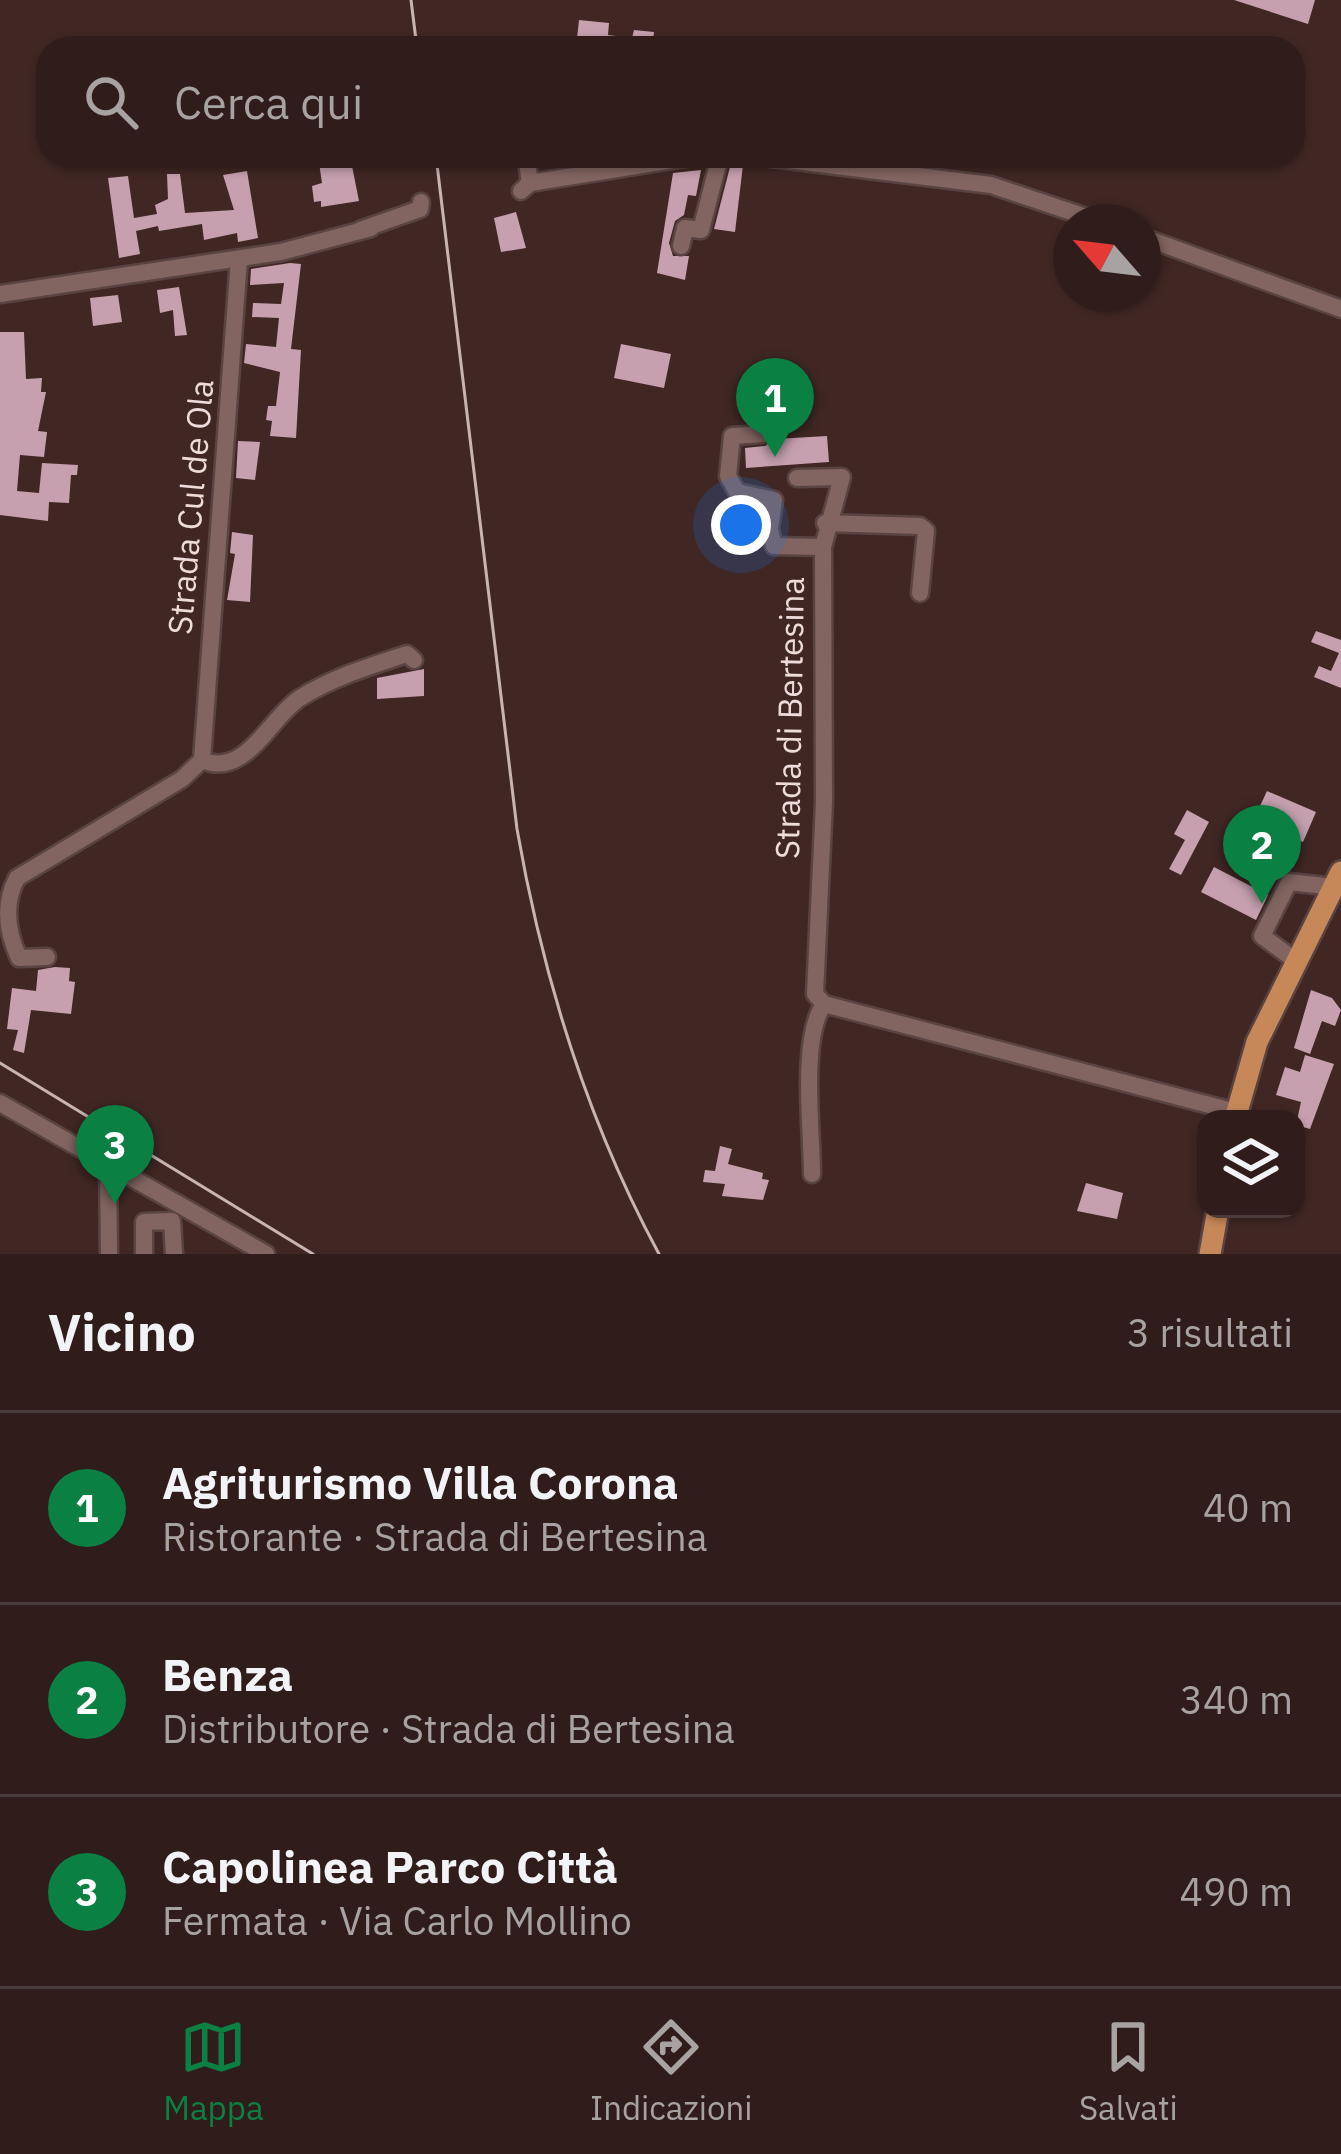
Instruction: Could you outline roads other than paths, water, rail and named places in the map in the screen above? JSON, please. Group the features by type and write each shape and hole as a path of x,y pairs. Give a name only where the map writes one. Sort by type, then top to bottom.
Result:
{"main road":[{"path":"1238,1110 1257,1042 1337,880"},
{"path":"1210,1254 1216,1218"}],"street":[{"path":"526,168 526,187 598,168"},
{"path":"681,246 685,228 700,230 717,168"},
{"path":"853,168 991,185 1053,206"},
{"path":"0,294 239,260 420,209 422,202"},
{"path":"1161,244 1341,309"},
{"name":"Strada Cul de Ola","path":"202,760 239,260"},
{"path":"763,434 732,436 728,476 737,492 774,500 770,529 774,546 823,547"},
{"name":"Strada di Bertesina","path":"797,478 842,477 825,523 823,547 824,802 814,994 824,1004 814,1018 812,1042 812,1174"},
{"path":"825,523 920,526 926,531 920,593"},
{"path":"46,957 19,958 4,917 12,886 22,873 145,802 202,760 232,761 254,747 287,707 331,681 407,654 414,660"},
{"path":"1296,962 1262,936 1289,882 1337,880"},
{"path":"824,1004 1214,1110"},
{"path":"0,1103 266,1254"},
{"path":"108,1166 109,1254"},
{"path":"144,1254 144,1222 172,1221 174,1254"}],"railway":[{"path":"411,0 416,36"},
{"path":"437,168 517,829 528,885 554,994 589,1100 659,1254"},
{"path":"0,1063 313,1254"}],"place":[{"name":"Agriturismo Villa Corona","path":"775,457"},
{"name":"Benza","path":"1262,904"},
{"name":"Capolinea Parco Città","path":"115,1204"}]}
